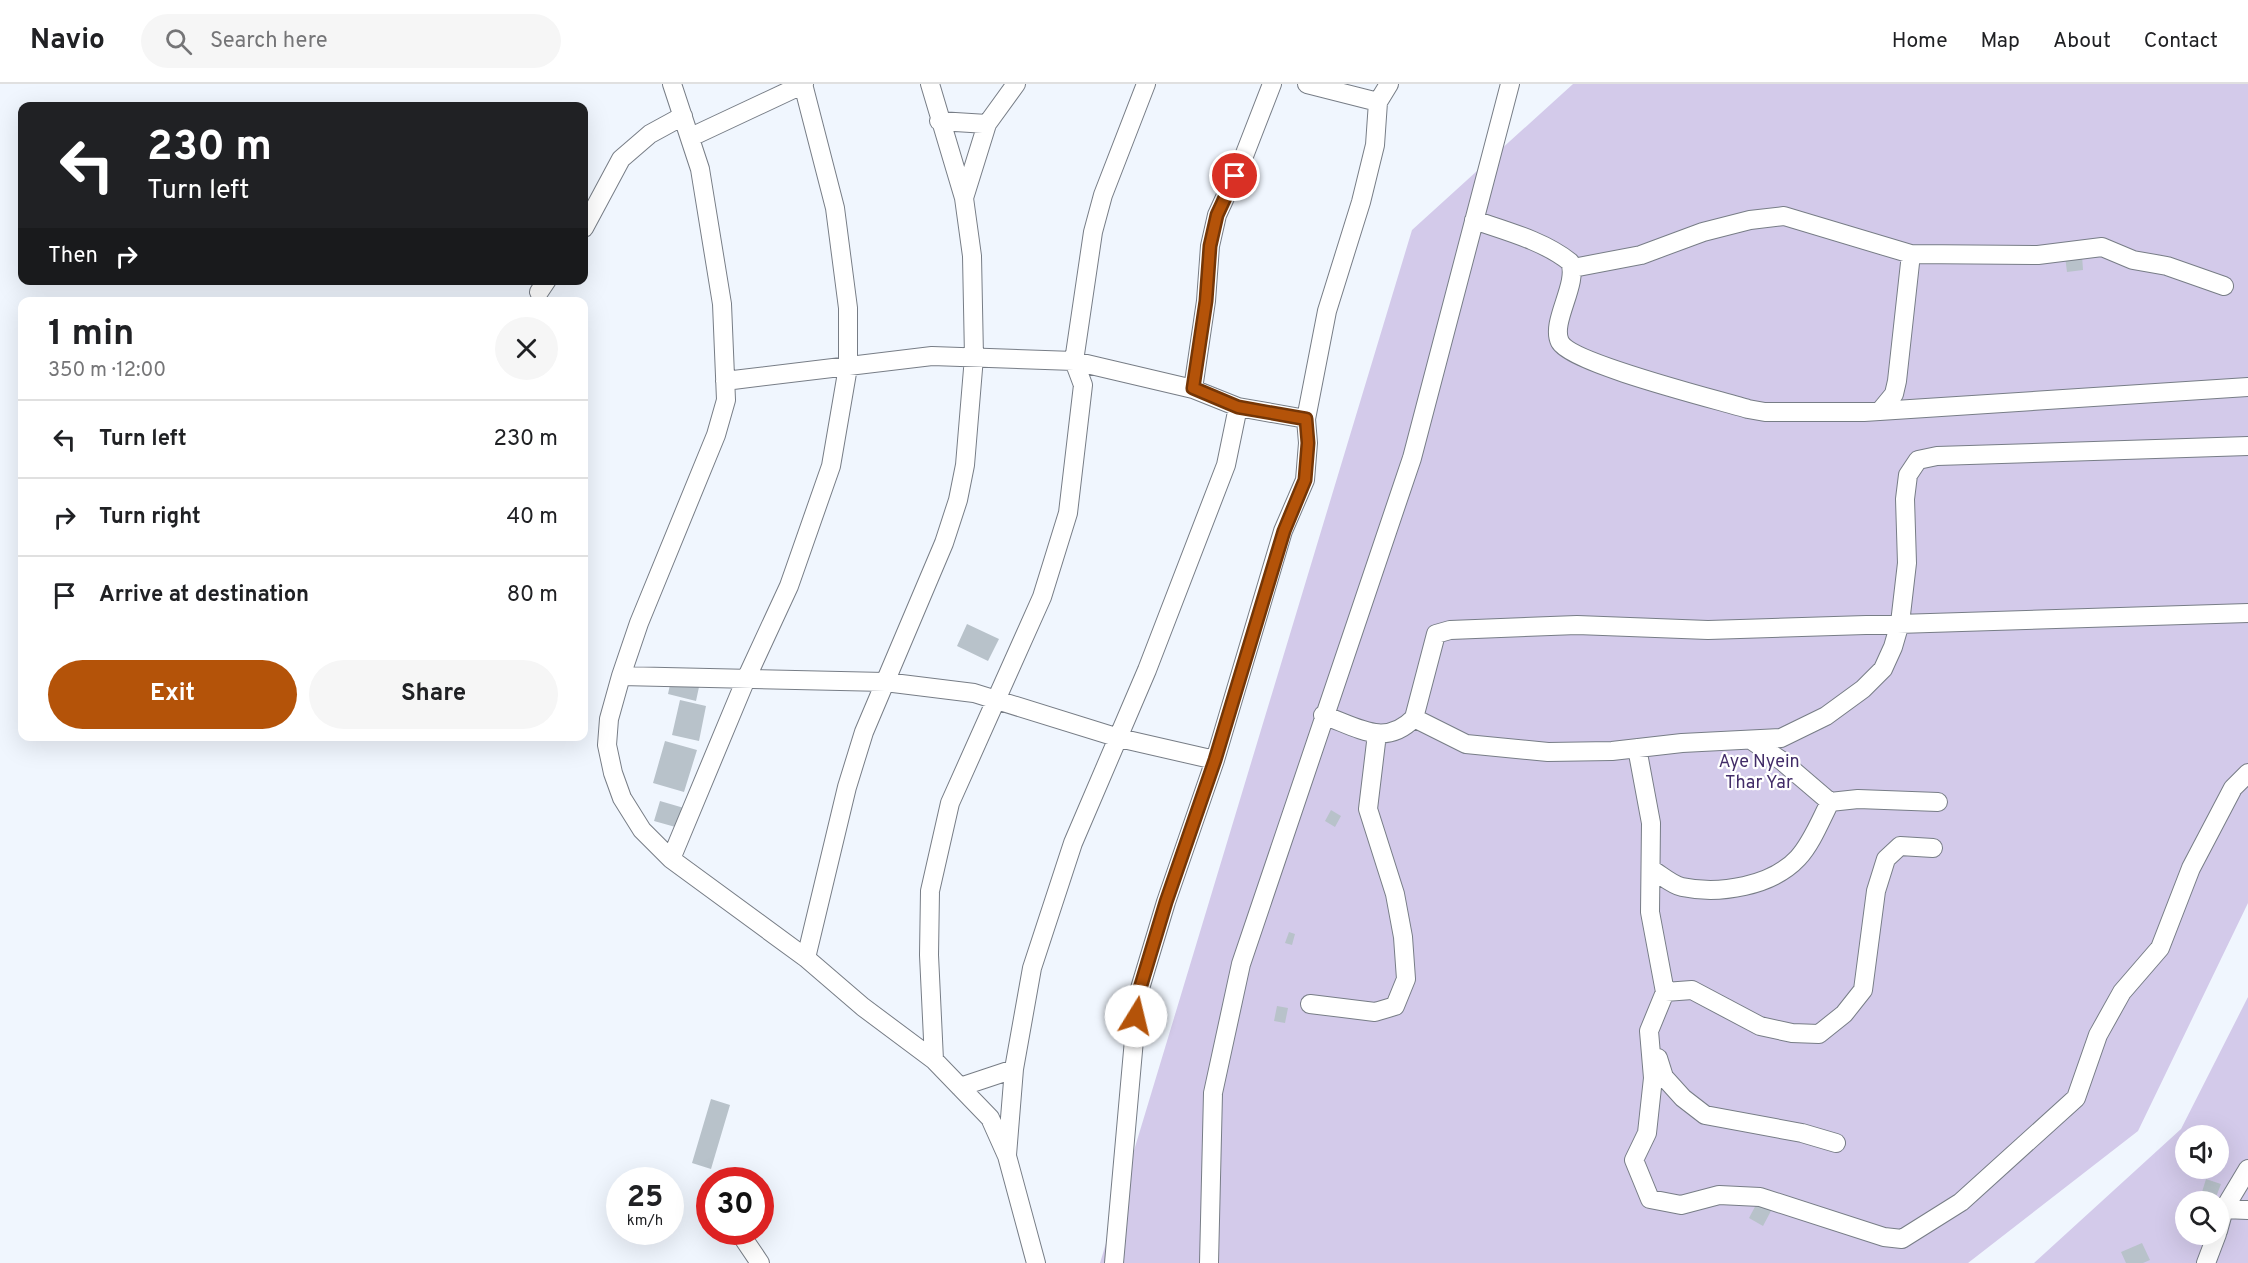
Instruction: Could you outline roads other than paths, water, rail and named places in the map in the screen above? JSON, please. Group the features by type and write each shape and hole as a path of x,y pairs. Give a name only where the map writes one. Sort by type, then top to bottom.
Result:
{"street":[{"path":"672,84 700,169 722,304 726,400 716,435 639,623 621,676 609,719 607,745 613,773 622,798 642,830 671,859 806,958 863,1007 934,1060 990,1118 1007,1156 1036,1263"},
{"path":"806,958 847,787 864,732 944,543 958,500 972,403 974,357 972,256 964,198 939,121 930,84"},
{"path":"964,198 987,124 1016,84"},
{"path":"934,1060 929,955 930,891 950,802 999,698 1042,597 1068,513 1083,385 1074,361 1093,232 1103,195 1146,84"},
{"path":"1193,388 1206,301 1210,246 1217,215 1244,156 1272,84"},
{"path":"1307,84 1378,102"},
{"path":"1114,1263 1138,995 1166,902 1215,760 1284,531 1305,480 1308,443 1306,419 1327,311 1361,202 1375,145 1378,102 1389,84"},
{"path":"1209,1263 1213,1093 1241,964 1323,715 1412,458 1510,84"},
{"path":"671,859 746,679 789,586 831,466 848,367 848,308 835,208 795,86 691,137"},
{"path":"588,221 621,159 650,134 683,116"},
{"path":"939,121 958,124 987,124"},
{"path":"1573,268 1641,255 1702,232 1750,220 1784,216 1911,254 2038,255 2102,247 2133,260 2167,266 2224,286"},
{"path":"1474,220 1563,256 1570,262 1573,268 1558,332 1560,343 1570,351 1634,377 1765,412 1880,411 2248,387"},
{"path":"1880,411 1894,394 1897,381 1911,254"},
{"path":"725,381 932,357 1074,361 1193,388 1238,407 1306,419"},
{"path":"1007,1156 1014,1069 1032,968 1073,843 1119,738 1226,465 1238,407"},
{"path":"1414,718 1466,744 1548,752 1781,738 1826,716 1863,689 1883,669 1900,623 1907,563 1905,499 1908,475 1918,460 1937,456 2248,446"},
{"path":"1323,715 1377,734 1392,734 1404,728 1414,718 1436,634 1450,630 1577,626 1708,630 2248,613"},
{"path":"621,676 885,682 974,693 999,698 1119,738 1215,760"},
{"path":"1310,1004 1375,1012 1395,1006 1406,979 1403,937 1395,894 1368,809 1377,734"},
{"path":"1751,740 1782,761 1830,802 1858,799 1938,802"},
{"path":"1637,748 1651,824 1650,912 1665,992 1650,1031 1653,1078 1647,1133 1634,1160 1650,1199 1681,1205 1719,1195 1760,1197 1884,1237 1902,1239 1961,1202 2076,1098 2098,1035 2122,992 2160,948 2191,868 2233,788 2248,773"},
{"path":"1651,868 1681,887 1753,884 1779,875 1800,856 1830,802"},
{"path":"1665,992 1692,990 1760,1026 1792,1033 1819,1034 1844,1014 1863,990 1876,891 1886,859 1900,846 1933,848"},
{"path":"1650,1031 1665,1077 1683,1098 1705,1115 1802,1133 1836,1143"},
{"path":"960,1087 1014,1069"},
{"path":"2229,1201 2248,1169"},
{"path":"2229,1209 2248,1210"},
{"path":"748,1245 760,1263"},
{"path":"2206,1263 2213,1245"}],"park label":[{"name":"Aye Nyein Thar Yar","path":"1759,772"}]}
